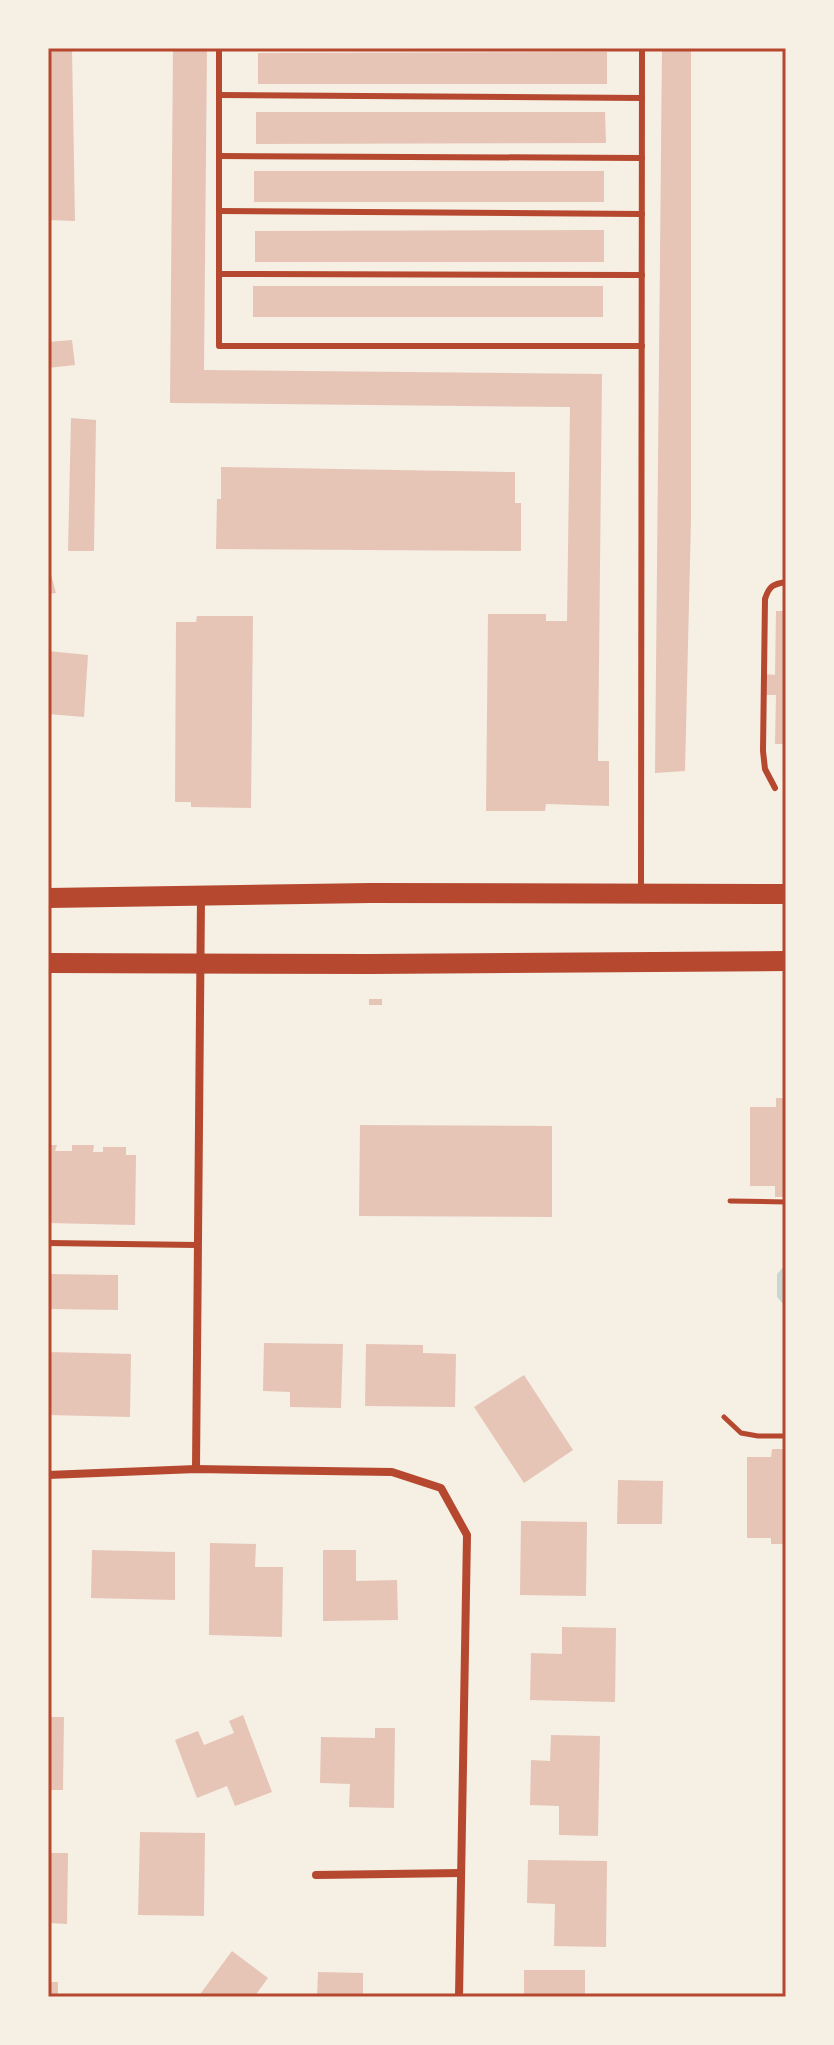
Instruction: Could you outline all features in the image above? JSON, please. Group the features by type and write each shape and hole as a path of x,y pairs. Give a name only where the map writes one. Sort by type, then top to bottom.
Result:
{"main road":[{"path":"48,898 371,893 786,894"},
{"path":"48,963 786,961"}],"street":[{"path":"196,1469 201,897"},
{"path":"48,1475 196,1469 392,1472 441,1488 467,1535 459,1997"},
{"path":"316,1875 461,1873"}],"lane":[{"path":"219,48 219,346 642,346"},
{"path":"641,894 642,48"},
{"path":"219,95 642,98"},
{"path":"219,156 642,158"},
{"path":"219,211 642,214"},
{"path":"219,274 642,275"},
{"path":"775,788 765,769 763,751 765,599 768,589 774,584 786,582"},
{"path":"48,1243 197,1245"}],"path":[{"path":"730,1201 786,1202"},
{"path":"724,1417 741,1433 786,1436"}],"shaded area":[{"path":"786,1264 784,1305 777,1297 777,1274"}],"building":[{"path":"48,48 72,48 75,221 48,220"},
{"path":"173,48 207,48 204,370 602,374 598,761 609,761 609,806 546,804 545,811 486,811 488,614 546,614 546,621 567,621 570,407 170,403"},
{"path":"662,48 691,48 691,519 685,771 655,773"},
{"path":"607,52 607,84 258,84 258,53"},
{"path":"256,112 605,112 606,143 256,144"},
{"path":"254,171 604,171 604,202 254,202"},
{"path":"604,230 604,262 255,262 255,231"},
{"path":"253,286 603,286 603,317 253,317"},
{"path":"72,340 75,365 48,368 48,342"},
{"path":"71,418 96,420 94,551 68,551"},
{"path":"221,467 515,472 515,503 521,503 521,551 216,549"},
{"path":"48,563 56,593 48,594"},
{"path":"776,611 786,611 786,744 775,744 776,695 766,695 766,674 775,675"},
{"path":"197,616 253,616 251,808 191,807 191,802 175,802 176,622 196,622"},
{"path":"48,651 88,655 84,717 48,714"},
{"path":"369,999 382,999 382,1005 369,1005"},
{"path":"776,1098 786,1098 786,1197 775,1197 775,1186 750,1186 750,1107 776,1107"},
{"path":"360,1125 552,1126 552,1217 359,1216"},
{"path":"48,1145 57,1145 55,1151 72,1151 72,1145 94,1145 93,1152 103,1152 103,1147 126,1147 126,1155 136,1155 135,1225 48,1223"},
{"path":"50,1274 118,1275 118,1310 49,1309"},
{"path":"264,1343 343,1344 341,1408 290,1407 290,1392 263,1391"},
{"path":"366,1344 423,1345 423,1353 456,1354 455,1407 365,1406"},
{"path":"48,1352 131,1354 130,1417 48,1415"},
{"path":"524,1375 573,1450 524,1483 474,1407"},
{"path":"772,1449 785,1449 784,1544 771,1544 771,1538 747,1538 747,1457 771,1457"},
{"path":"618,1480 663,1481 662,1524 617,1524"},
{"path":"521,1521 587,1522 586,1596 520,1595"},
{"path":"210,1543 256,1544 255,1567 283,1567 282,1637 209,1635"},
{"path":"92,1550 175,1552 175,1600 91,1598"},
{"path":"323,1550 356,1550 356,1581 397,1580 398,1620 323,1621"},
{"path":"562,1627 616,1628 615,1702 530,1700 531,1653 562,1654"},
{"path":"243,1715 272,1792 235,1806 227,1786 197,1798 175,1740 198,1731 204,1745 234,1733 229,1721"},
{"path":"48,1717 64,1717 63,1790 48,1790"},
{"path":"375,1728 395,1728 394,1808 349,1807 350,1784 320,1783 321,1737 375,1738"},
{"path":"551,1735 600,1736 598,1836 559,1835 559,1806 530,1805 531,1760 550,1761"},
{"path":"140,1832 205,1833 204,1916 138,1915"},
{"path":"48,1853 68,1853 67,1924 48,1923"},
{"path":"528,1860 607,1861 606,1947 554,1946 555,1904 527,1903"},
{"path":"232,1951 268,1978 254,1997 198,1997"},
{"path":"524,1970 585,1970 585,1997 524,1997"},
{"path":"318,1972 363,1973 363,1997 317,1997"},
{"path":"48,1982 58,1982 58,1997 48,1997"}]}
